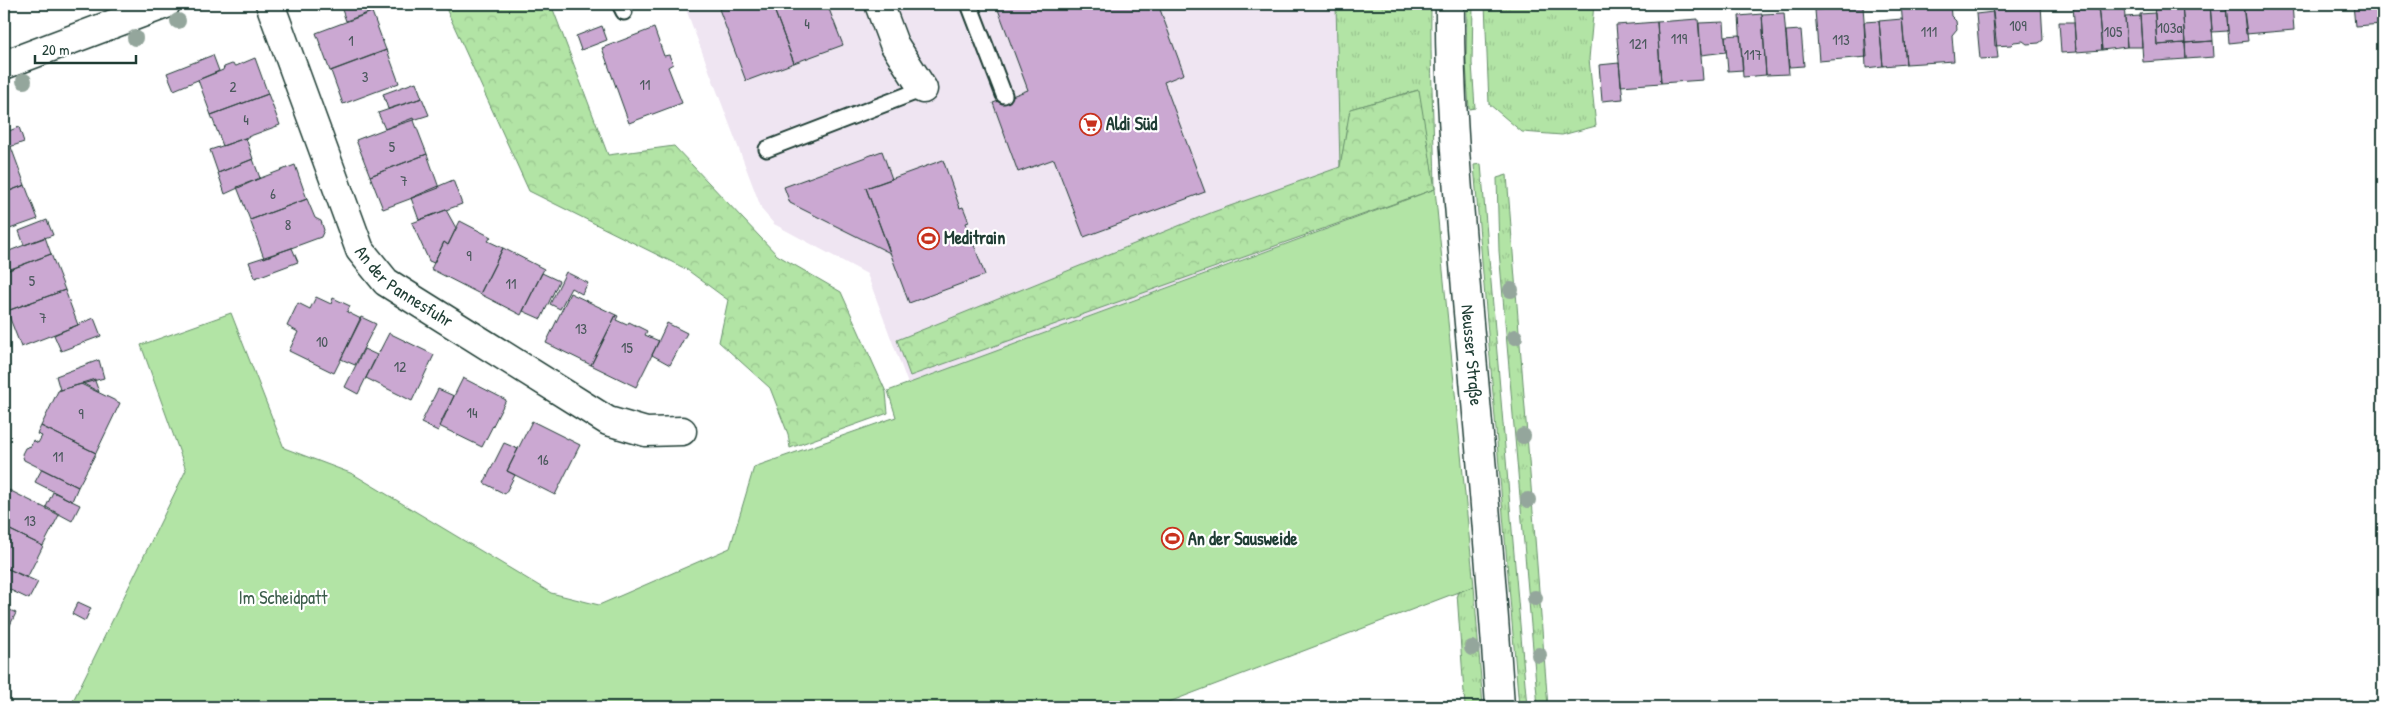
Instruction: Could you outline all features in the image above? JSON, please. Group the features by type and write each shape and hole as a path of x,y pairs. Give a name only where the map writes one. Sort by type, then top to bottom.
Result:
{"street":[{"path":"4,65 166,4"},
{"name":"An der Pannesfuhr","path":"270,4 360,250 386,282 608,421 646,432 682,431"},
{"path":"878,4 894,44 923,89"},
{"name":"Neusser Straße","path":"1450,4 1449,73 1454,152 1494,601 1500,707"}],"lane":[{"path":"969,4 1004,95"},
{"path":"767,149 923,89"}],"shaded area":[{"path":"684,4 1336,4 1340,167 1350,219 908,384 867,274 774,224 762,210"}],"green space":[{"path":"444,4 551,4 608,155 674,146 777,255 841,292 886,392 888,413 790,448 788,434 770,388 719,342 728,300 686,269 529,191"},
{"path":"1336,4 1431,4 1435,189 1418,90 1351,109 1340,167"},
{"path":"1467,4 1473,4 1472,63 1475,108 1469,109 1466,63"},
{"path":"1485,4 1594,4 1589,59 1596,126 1562,135 1522,132 1489,104"},
{"path":"1419,90 1435,189 910,376 897,340 1213,212 1340,167 1350,109"},
{"path":"1481,164 1527,707 1519,707 1474,165"},
{"path":"1507,175 1548,707 1538,707 1499,251 1497,178"},
{"name":"Im Scheidpatt","path":"1435,189 1474,586 1156,707 70,707 186,470 141,345 231,313 284,448 353,474 551,593 599,605 730,548 754,467 896,417 888,391"},
{"path":"1474,586 1483,707 1465,707 1457,593"}],"building":[{"path":"349,4 389,5 346,21 341,7"},
{"path":"733,4 772,4 794,63 746,81 719,9"},
{"path":"772,4 827,4 843,45 794,63"},
{"name":"Aldi Süd","path":"996,4 1158,4 1184,74 1164,82 1205,192 1084,237 1054,159 1018,172 993,103 1028,90"},
{"path":"1901,4 1950,4 1951,16 1956,21 1957,29 1952,35 1954,61 1906,64"},
{"path":"1992,4 2041,4 2043,40 2039,43 2027,44 2023,41 2014,42 2011,45 1995,46"},
{"path":"2073,4 2098,4 2102,50 2076,52"},
{"path":"2098,4 2124,4 2127,47 2102,50"},
{"path":"2154,4 2182,4 2185,43 2157,45"},
{"path":"2182,4 2210,4 2213,41 2185,43"},
{"path":"2210,4 2226,4 2228,31 2212,32"},
{"path":"2226,4 2243,4 2248,41 2229,43"},
{"path":"2243,4 2292,4 2294,30 2246,34"},
{"path":"2353,4 2383,4 2383,24 2355,26"},
{"path":"1863,7 1867,57 1819,61 1815,10"},
{"path":"372,12 386,50 330,71 316,33"},
{"path":"1993,12 1998,58 1980,59 1976,14"},
{"path":"1784,13 1789,74 1766,75 1762,14"},
{"path":"2155,13 2157,45 2185,43 2186,59 2143,62 2140,14"},
{"path":"1762,14 1766,75 1743,77 1739,16"},
{"path":"2140,16 2142,47 2127,47 2125,17"},
{"path":"1698,19 1703,80 1661,83 1657,22"},
{"path":"1902,19 1906,64 1883,66 1879,21"},
{"path":"1879,21 1883,66 1866,68 1864,22"},
{"path":"1657,22 1661,83 1621,86 1616,25"},
{"path":"1724,22 1726,52 1701,55 1699,23"},
{"path":"2059,22 2074,22 2076,52 2061,53"},
{"path":"602,26 607,40 581,50 576,36"},
{"path":"654,28 664,56 669,55 673,64 668,67 682,103 629,123 602,48"},
{"path":"1801,30 1804,66 1789,67 1786,31"},
{"path":"1740,35 1743,70 1728,71 1725,36"},
{"path":"2213,41 2214,57 2186,59 2185,43"},
{"path":"387,50 399,83 343,104 331,71"},
{"path":"213,55 219,71 174,90 167,73"},
{"path":"255,58 268,94 211,115 198,80 223,70 224,67 232,64 236,66"},
{"path":"1619,63 1623,99 1602,101 1599,65"},
{"path":"416,82 422,98 388,109 383,94"},
{"path":"268,94 280,125 223,146 211,115"},
{"path":"422,98 429,115 385,129 378,113"},
{"path":"413,118 427,154 370,176 356,140"},
{"path":"19,127 24,142 4,149 4,133"},
{"path":"246,138 253,159 218,173 210,150"},
{"path":"11,147 25,185 4,193 4,149"},
{"path":"882,151 892,179 866,188 890,253 790,203 784,187"},
{"path":"427,154 439,188 383,209 370,176"},
{"path":"253,159 260,178 225,194 218,173"},
{"name":"Meditrain","path":"943,160 960,208 963,207 969,222 966,223 985,275 909,303 866,188"},
{"path":"295,165 307,199 250,220 237,187"},
{"path":"453,180 462,204 419,220 411,198"},
{"path":"25,185 38,219 4,231 4,193"},
{"path":"307,199 315,218 321,221 324,230 321,237 264,258 250,220"},
{"path":"446,210 456,228 448,245 444,242 434,263 429,261 412,223"},
{"path":"47,220 53,235 24,245 19,231"},
{"path":"460,221 491,237 488,241 503,248 480,294 431,269 444,242 448,245"},
{"path":"45,237 51,254 8,270 4,253"},
{"path":"292,248 298,262 255,278 249,262"},
{"path":"503,248 544,269 521,315 480,294"},
{"path":"51,254 65,290 7,311 4,301 4,272"},
{"path":"566,272 588,283 582,294 571,288 560,309 550,304"},
{"path":"542,273 559,281 541,319 523,311"},
{"path":"65,290 78,325 21,347 7,311"},
{"path":"570,293 616,315 591,365 546,343"},
{"path":"316,297 331,304 333,298 350,306 347,312 361,319 334,373 289,351 298,332 287,326 298,303 310,309"},
{"path":"616,315 618,316 616,320 627,325 629,322 647,331 645,335 659,341 636,387 591,365"},
{"path":"361,317 376,324 355,365 341,359"},
{"path":"94,318 101,336 61,351 54,335"},
{"path":"667,323 687,333 670,365 652,355"},
{"path":"389,333 434,355 412,401 366,378"},
{"path":"364,349 377,355 358,394 345,387"},
{"path":"99,360 104,378 60,390 56,376"},
{"path":"463,378 506,400 482,447 439,426"},
{"path":"95,379 99,392 82,383"},
{"path":"81,384 120,403 96,453 41,426 58,391"},
{"path":"438,389 454,396 438,431 421,423"},
{"path":"532,421 580,445 555,495 507,471"},
{"path":"41,426 96,453 78,487 24,460 22,454 25,448 31,446 33,440 38,443 42,436 37,434"},
{"path":"504,443 518,449 507,471 515,475 505,494 484,483"},
{"path":"42,469 78,487 72,501 35,482"},
{"path":"9,490 59,515 43,546 4,527 4,500"},
{"path":"53,492 80,505 72,521 46,507"},
{"path":"4,527 43,546 27,578 4,567"},
{"path":"4,567 38,582 29,599 4,587"},
{"path":"78,602 91,608 85,621 72,614"},
{"path":"4,607 16,613 4,637"}],"place":[{"name":"Aldi Süd","path":"1090,124"},
{"name":"Meditrain","path":"928,238"},
{"name":"An der Sausweide","path":"1172,539"}]}
